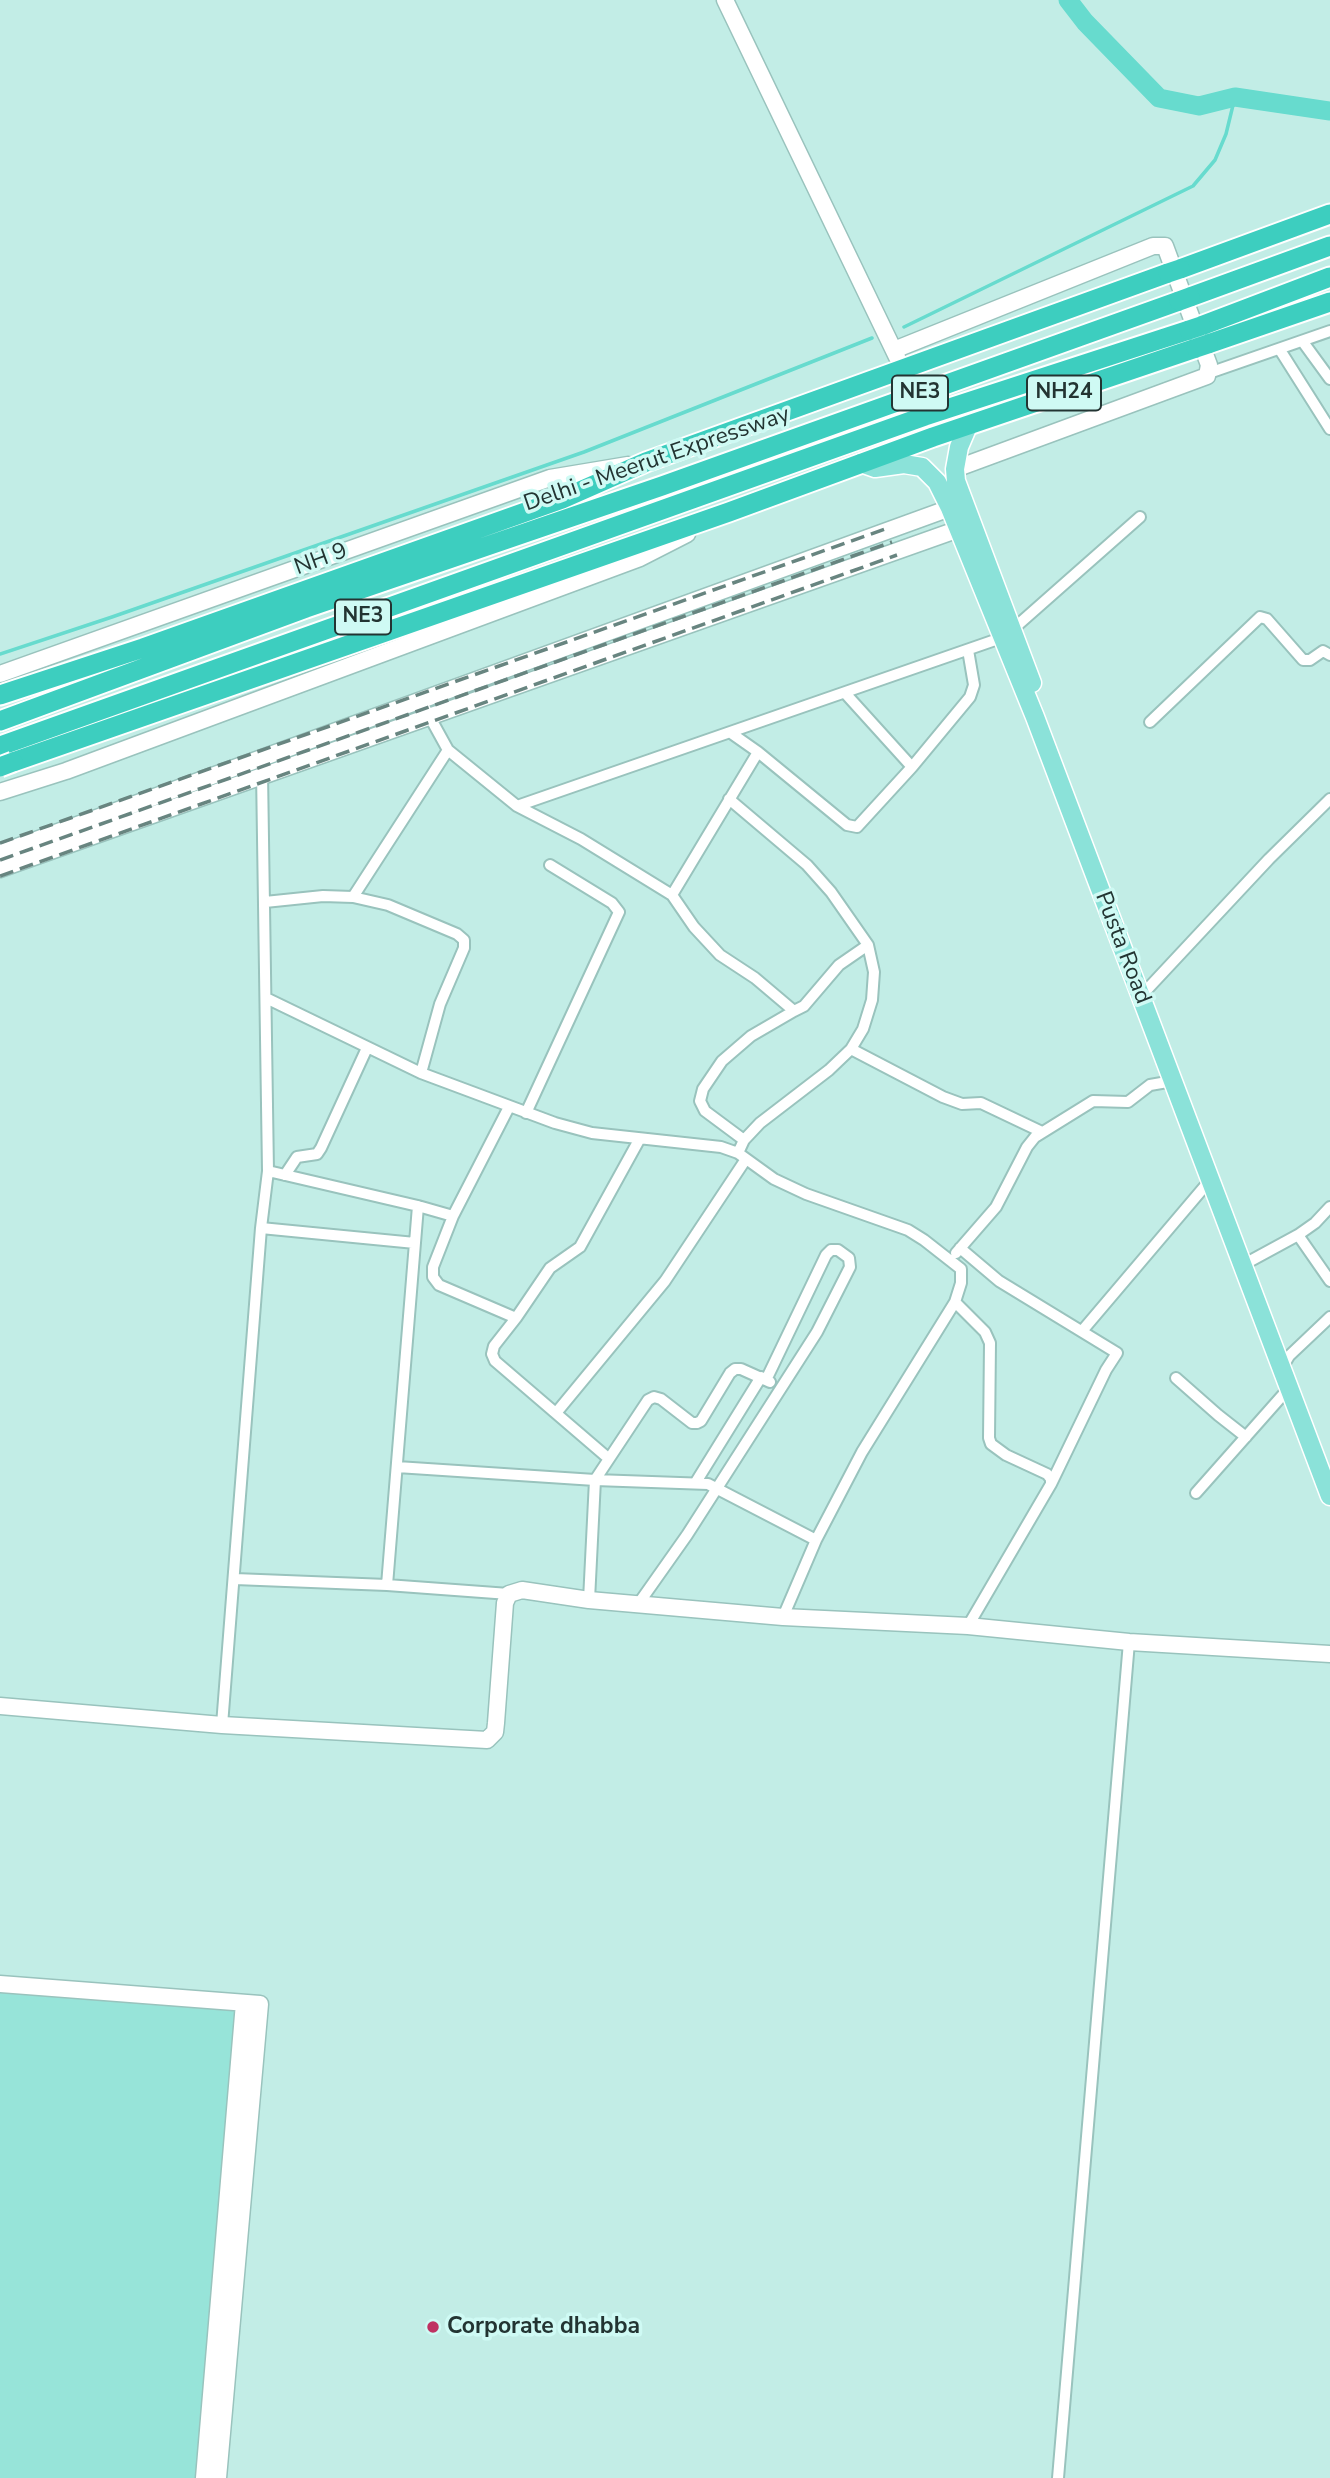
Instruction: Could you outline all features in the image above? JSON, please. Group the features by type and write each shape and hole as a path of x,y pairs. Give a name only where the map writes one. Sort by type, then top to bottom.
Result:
{"highway":[{"path":"0,695 143,648 562,499 646,462 1329,214"},
{"name":"Delhi - Meerut Expressway","path":"0,721 306,608 662,486 1330,246"},
{"name":"Delhi - Meerut Expressway","path":"4,755 925,416 1198,337 1330,277"},
{"name":"NH24","path":"862,463 968,426 1198,337 1278,320 1330,302"},
{"path":"4,755 729,512 862,463"}],"main road":[{"path":"955,469 959,447 968,426"},
{"name":"Pusta Road","path":"862,463 875,468 904,464 922,467 937,482 1007,634"},
{"name":"Pusta Road","path":"955,469 1035,717 1252,1260 1285,1362 1289,1388 1330,1496"},
{"name":"Pusta Road","path":"1144,993 1173,1081 1211,1179 1285,1362 1330,1462"}],"street":[{"path":"725,0 903,370"},
{"path":"894,350 1162,244 1209,365 1209,373"},
{"path":"955,469 1178,388 1209,373 1279,351 1330,331"},
{"path":"1303,342 1330,379"},
{"path":"1279,351 1330,429"},
{"name":"NH 9","path":"0,674 550,478 646,462"},
{"path":"0,853 950,508"},
{"path":"4,755 7,790 66,771 640,558 729,512"},
{"path":"517,806 845,694 1007,634 1140,517"},
{"path":"0,869 959,529"},
{"path":"1150,722 1261,617 1267,619 1303,660 1310,660 1323,651 1330,655"},
{"path":"731,733 847,825 861,825 973,692 973,673 968,650"},
{"path":"845,694 912,767"},
{"path":"421,701 448,751 517,806 581,839 672,895 694,927 720,956 755,978 794,1012"},
{"path":"354,897 448,751"},
{"path":"672,895 758,752"},
{"path":"222,1725 261,1228 268,1171 261,759"},
{"path":"556,1413 665,1281 742,1156 744,1140 760,1123 851,1049 863,1029 872,1000 874,972 868,944 831,892 807,865 729,799"},
{"path":"1144,993 1269,859 1330,799"},
{"path":"526,1113 619,912 612,903 550,865"},
{"path":"265,902 323,896 354,897 388,905 457,934 464,940 464,948 440,1004 421,1073"},
{"path":"744,1140 705,1111 700,1101 703,1089 722,1061 751,1036 804,1006 839,965 868,944"},
{"path":"266,998 421,1073 526,1113 592,1133 721,1147 742,1156 774,1178 806,1194 908,1230 961,1269 962,1276 955,1302 862,1452 816,1540 783,1617"},
{"path":"285,1175 297,1157 317,1154 321,1148 367,1048"},
{"path":"851,1049 943,1097 962,1104 981,1103 1042,1132"},
{"path":"950,1260 996,1207 1027,1147 1042,1132 1093,1101 1128,1102 1150,1085 1173,1081"},
{"path":"509,1107 453,1216 433,1267 433,1277 439,1285 516,1318"},
{"path":"608,1458 495,1361 492,1354 494,1346 550,1268 580,1247 639,1140"},
{"path":"268,1171 453,1216"},
{"path":"1082,1331 1211,1179"},
{"path":"387,1585 418,1206"},
{"path":"1252,1260 1298,1235 1315,1223 1330,1207"},
{"path":"261,1228 415,1243"},
{"path":"1298,1235 1330,1281"},
{"path":"960,1248 999,1281 1117,1353 1106,1370 1051,1484 968,1626"},
{"path":"639,1603 817,1332 850,1267 849,1258 838,1250 831,1250 826,1255 763,1378 696,1482"},
{"path":"955,1302 985,1332 990,1343 991,1444 1006,1455 1047,1474 1051,1484"},
{"path":"1285,1362 1330,1317"},
{"path":"589,1600 595,1480 648,1400 654,1397 662,1399 692,1423 697,1423 701,1421 735,1369 741,1369 782,1388"},
{"path":"1176,1378 1246,1437"},
{"path":"1196,1493 1289,1388"},
{"path":"397,1467 595,1480 696,1482 717,1488 816,1540"},
{"path":"235,1579 387,1585 509,1594 522,1590 589,1600 783,1617 968,1626 1129,1642 1330,1654"},
{"path":"0,1706 222,1725 487,1740 495,1732 503,1611 509,1594"},
{"path":"1058,2478 1129,1642"},
{"path":"0,1984 252,2004"},
{"path":"204,2478 252,2004"},
{"path":"218,2478 252,2004"}],"shaded area":[{"path":"0,1984 260,2004 206,2478 0,2478"}],"waterway":[{"path":"1068,0 1085,22 1159,98 1199,106 1235,97 1330,111"},
{"path":"904,327 1193,186 1215,160 1226,134 1235,97"},
{"path":"0,654 584,452 872,338"}],"railway":[{"path":"0,843 888,528"},
{"path":"0,860 892,542"},
{"path":"0,876 897,555"}],"place":[{"name":"Corporate dhabba","path":"433,2327"}]}
